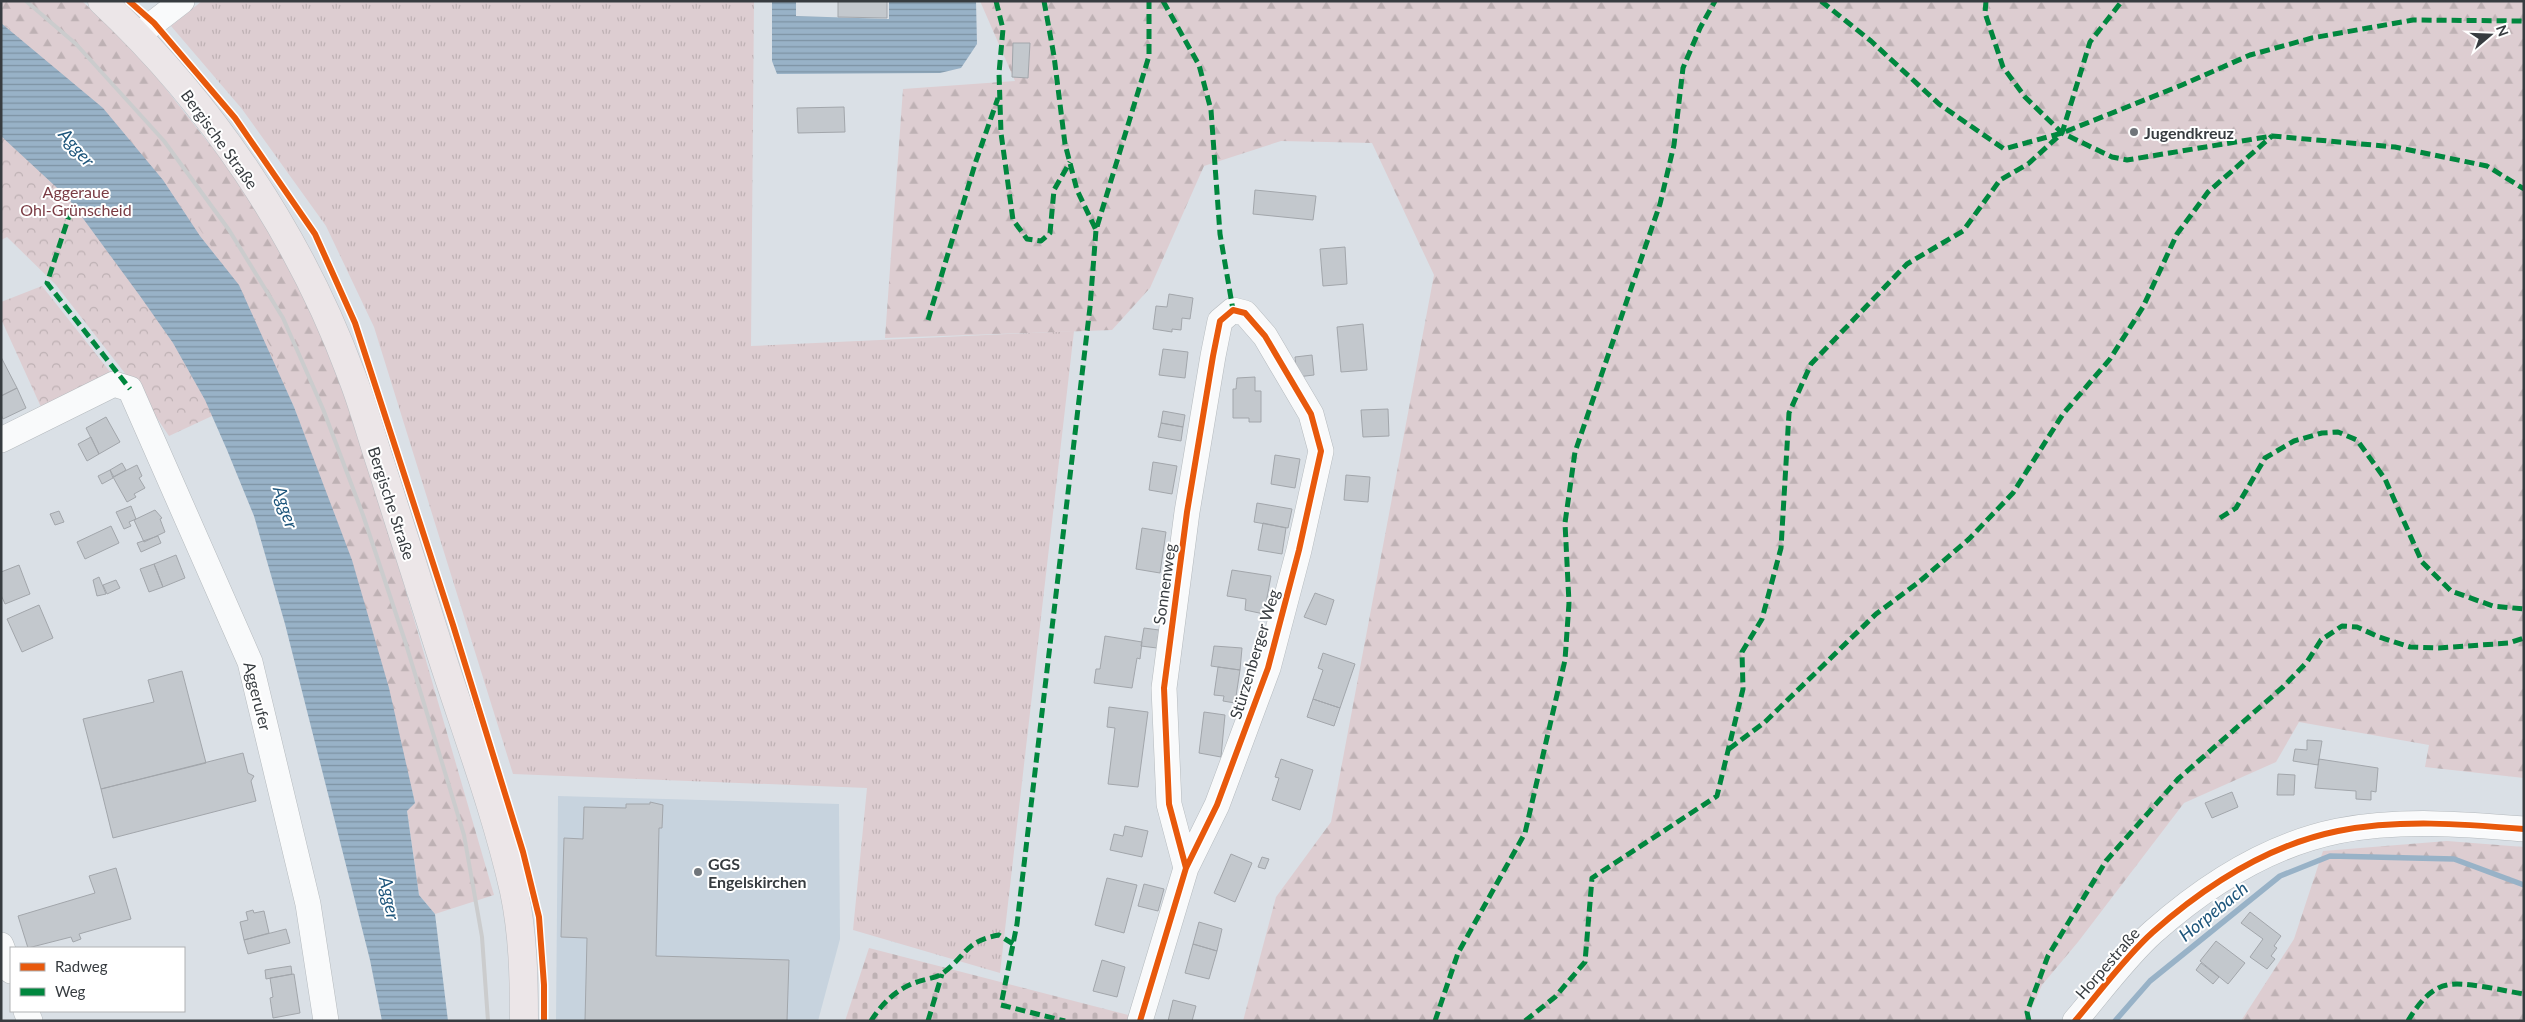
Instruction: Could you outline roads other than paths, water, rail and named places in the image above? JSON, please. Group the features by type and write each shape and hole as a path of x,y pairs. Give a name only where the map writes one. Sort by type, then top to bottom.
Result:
{"main road":[{"name":"Bergische Straße","path":"102,1 138,35 202,111 243,168 282,230 315,292 351,374 491,810 514,891 524,972 524,1021"}],"street":[{"path":"138,35 182,1"},
{"name":"Sonnenweg","path":"1186,868 1169,804 1164,688 1187,512 1212,356 1220,321 1233,310"},
{"name":"Stürzenberger Weg","path":"1140,1021 1186,868 1217,806 1268,668 1299,550 1321,451 1311,414 1265,336 1245,313 1233,310"},
{"name":"Aggerufer","path":"1,440 114,384 130,389 250,662 308,904 326,1021"},
{"name":"Horpestraße","path":"2075,1021 2152,933 2194,900 2246,866 2295,843 2338,831 2381,825 2465,824 2524,829"}],"water":[{"path":"772,1 796,1 796,16 889,19 889,1 976,1 977,44 961,68 940,73 777,74 772,61"},
{"name":"Agger","path":"1,23 103,108 163,180 200,236 239,285 294,407 352,560 389,688 415,803 407,811 419,895 435,914 448,1021 382,1021 370,960 285,624 254,516 205,400 173,343 68,198 1,136"}],"waterway":[{"name":"Horpebach","path":"2115,1021 2150,981 2280,876 2330,856 2454,859 2524,885"}],"railway":[{"path":"26,1 76,44 164,141 229,230 283,318 323,409 363,515 405,641 464,835 482,937 488,1021"}],"place":[{"name":"Jugendkreuz","path":"2134,132"},
{"name":"GGS Engelskirchen","path":"698,872"}],"park label":[{"name":"Aggeraue Ohl-Grünscheid","path":"76,200"}]}
